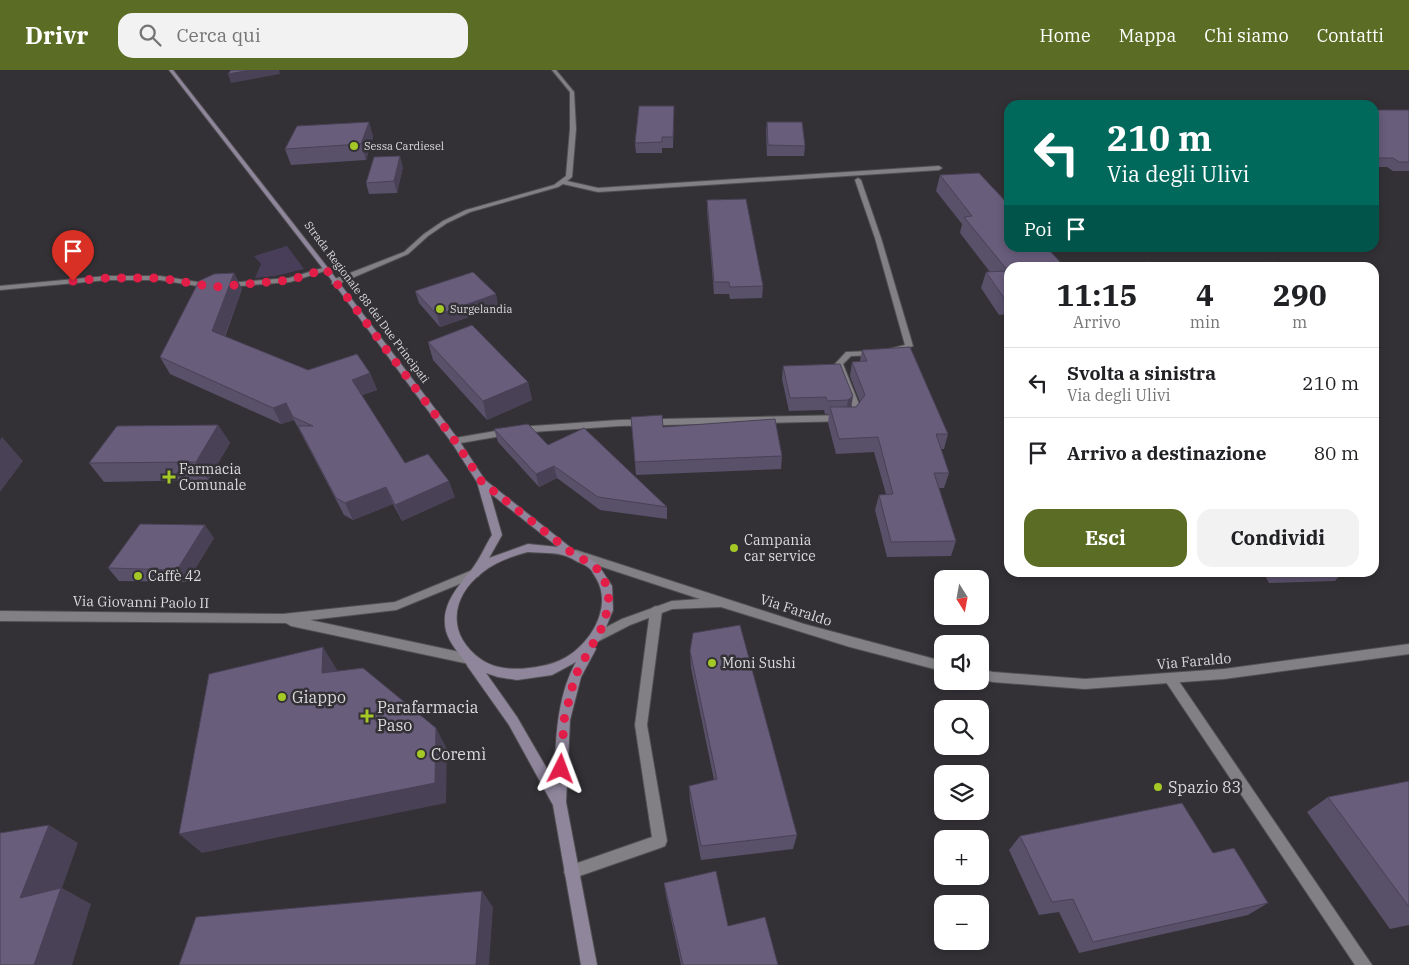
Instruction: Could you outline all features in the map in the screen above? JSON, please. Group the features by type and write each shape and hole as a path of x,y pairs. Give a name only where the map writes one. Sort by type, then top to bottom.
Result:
{"main road":[{"name":"Strada Regionale 88 dei Due Principati","path":"170,70 336,282 455,441 482,482 497,534 474,573 458,593 451,614 452,633 456,644 513,721 558,802"},
{"name":"Strada Regionale 88 dei Due Principati","path":"482,482 572,553 593,565 604,579 609,595 608,614 575,676 564,720 558,802 589,965"},
{"name":"Strada Regionale 88 dei Due Principati","path":"474,573 504,555 528,548 551,548 572,553"},
{"name":"Strada Regionale 88 dei Due Principati","path":"468,659 479,666 504,674 532,674 572,660 597,637"}],"street":[{"path":"336,282 406,254 445,222 468,211 556,186 569,177 573,129 572,92 554,70"},
{"path":"563,182 598,190 938,168"},
{"path":"455,441 518,430 619,423 850,418 856,410 840,364 849,354 895,351 909,346 878,238 858,180"},
{"path":"0,288 107,278 160,278 214,287 290,280 326,269"},
{"name":"Via Faraldo","path":"572,553 802,629 887,654 934,664"},
{"path":"282,619 396,606 474,573"},
{"path":"597,637 626,622 672,605 727,603"},
{"path":"571,872 660,841 641,724 656,611"},
{"name":"Via Giovanni Paolo II","path":"0,616 282,619"},
{"path":"282,619 468,659"},
{"name":"Via Faraldo","path":"989,676 1085,684 1224,674 1409,649"},
{"path":"1170,678 1364,965"}],"shaded area":[{"path":"287,246 304,269 275,276 255,278 261,264 254,256"}],"building":[{"path":"231,70 251,70 228,74"},
{"path":"639,106 674,106 673,137 662,137 662,142 635,143"},
{"path":"1379,110 1409,110 1409,162 1399,162 1393,158 1379,158"},
{"path":"369,122 361,144 285,149 297,126"},
{"path":"767,122 802,122 805,146 768,145"},
{"path":"400,156 394,181 366,183 374,157"},
{"path":"979,173 1004,200 1004,252 1051,252 1060,262 1004,262 1004,266 964,217 972,216 940,175"},
{"path":"746,199 763,286 730,287 729,282 714,282 707,200"},
{"path":"1004,271 1004,298 986,272"},
{"path":"473,272 496,294 437,315 415,291"},
{"path":"234,273 212,331 308,370 357,354 370,373 352,380 405,463 428,454 449,481 395,505 386,487 345,503 336,498 298,426 313,426 293,417 286,403 273,408 160,357 199,281 214,274"},
{"path":"472,325 528,382 483,401 428,342"},
{"path":"910,347 948,434 936,434 949,473 934,473 956,541 891,542 879,495 893,494 878,437 839,439 830,407 856,407 865,395 852,362 867,361 862,350"},
{"path":"840,364 853,396 848,400 827,401 826,397 790,398 783,366"},
{"path":"662,415 663,427 775,419 782,456 635,462 631,417"},
{"path":"528,424 548,445 584,428 667,507 598,497 554,466 536,474 494,429"},
{"path":"218,425 196,462 89,463 117,426"},
{"path":"140,524 205,525 177,570 108,568"},
{"path":"740,625 797,835 701,846 689,786 717,779 690,651 693,633"},
{"path":"323,647 322,673 363,668 436,728 435,783 179,834 209,674"},
{"path":"1409,781 1409,907 1328,797"},
{"path":"1182,803 1213,853 1234,848 1268,903 1093,942 1073,899 1052,902 1020,836"},
{"path":"49,825 20,898 61,888 34,965 0,965 0,833"},
{"path":"716,871 728,926 765,917 778,965 683,965 664,883"},
{"path":"482,891 476,965 179,965 196,917"}],"place":[{"name":"Sessa Cardiesel","path":"354,146"},
{"name":"Surgelandia","path":"440,309"},
{"name":"Farmacia Comunale","path":"169,477"},
{"name":"Campania car service","path":"734,548"},
{"name":"Caffè 42","path":"138,576"},
{"name":"Moni Sushi","path":"712,663"},
{"name":"Giappo","path":"282,697"},
{"name":"Parafarmacia Paso","path":"367,716"},
{"name":"Coremì","path":"421,754"},
{"name":"Spazio 83","path":"1158,787"}],"route":[{"path":"73,281 107,278 160,278 214,287 290,280 326,269 455,441 482,482 572,553 593,565 604,579 609,595 608,614 575,676 564,720 561,769"}]}
